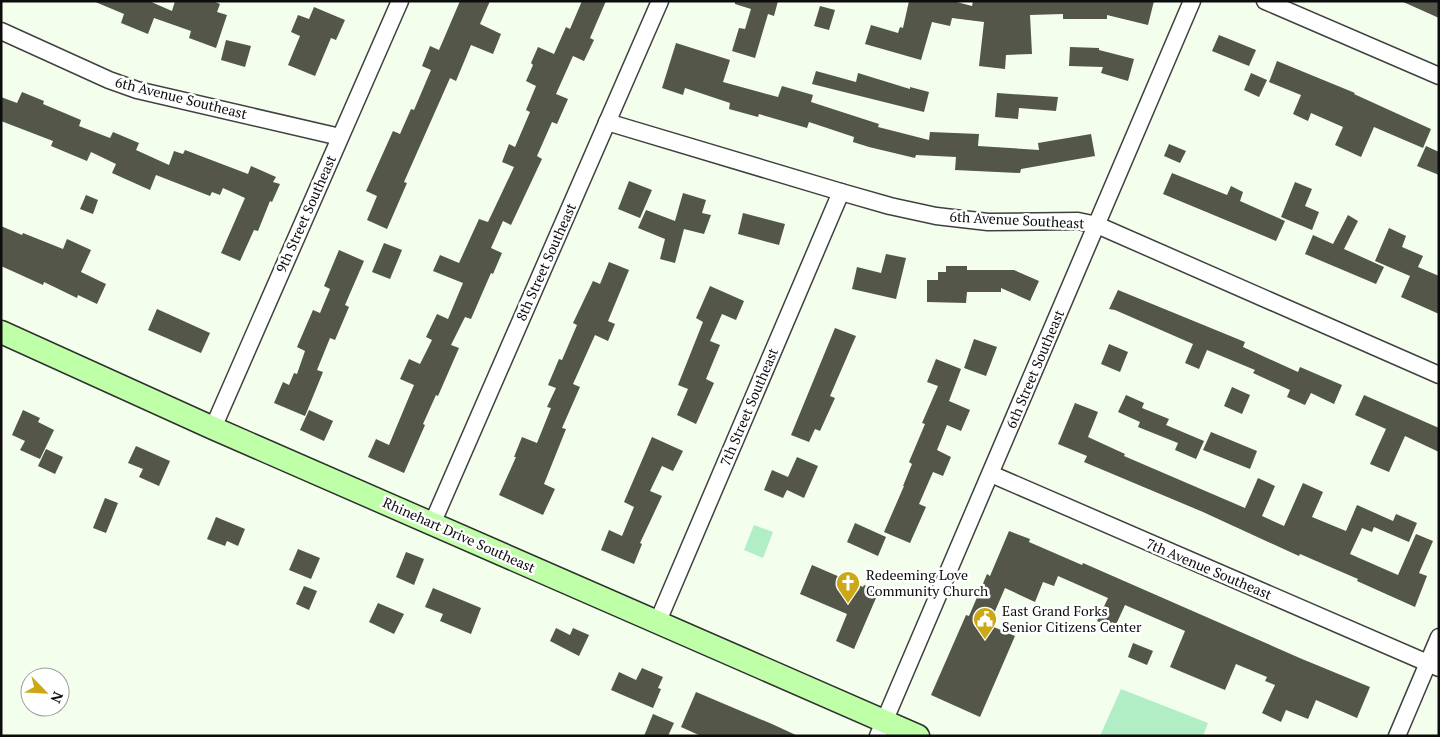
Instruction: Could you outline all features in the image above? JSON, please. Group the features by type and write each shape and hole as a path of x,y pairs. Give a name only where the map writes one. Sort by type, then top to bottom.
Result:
{"street":[{"name":"9th Street Southeast","path":"213,428 400,1"},
{"name":"8th Street Southeast","path":"432,524 660,1"},
{"name":"6th Street Southeast","path":"881,728 1192,1"},
{"path":"1265,1 1439,76"},
{"name":"6th Avenue Southeast","path":"1,31 109,80 137,90 340,137"},
{"name":"6th Avenue Southeast","path":"607,122 841,192 890,206 936,216 988,222 1070,221 1097,226 1439,375"},
{"name":"7th Street Southeast","path":"658,621 841,192"},
{"name":"Rhinehart Drive Southeast","path":"1,332 213,428 658,621 881,728 918,736"},
{"name":"7th Avenue Southeast","path":"991,474 1433,666"},
{"path":"1397,736 1433,666 1439,637"}],"green space":[{"path":"754,525 773,532 763,558 744,550"},
{"path":"1121,689 1208,723 1203,736 1100,736"}],"building":[{"path":"93,1 149,1 172,11 175,1 213,1 220,4 217,12 227,15 216,48 189,38 191,31 154,18 148,34 121,23 124,14"},
{"path":"460,1 490,1 480,24 501,34 493,54 471,45 456,81 450,78 404,182 407,183 387,229 367,220 377,196 366,191 393,131 400,134 411,109 414,110 431,70 422,66 430,46 439,50"},
{"path":"582,1 606,1 590,38 594,40 584,61 573,56 556,94 568,99 557,124 552,122 537,156 542,159 511,225 503,221 491,248 502,253 471,319 465,317 451,345 459,348 438,396 436,395 423,424 425,425 404,473 368,457 376,439 389,445 414,385 400,379 409,359 420,364 432,340 426,337 437,314 448,319 463,283 433,271 440,255 459,263 479,219 488,222 514,167 502,162 509,144 515,147 530,112 526,110 536,86 526,81 533,65 531,63 538,47 554,54 566,27 570,29"},
{"path":"735,1 778,1 774,16 768,14 755,58 732,51 739,28 745,29 751,9 735,4"},
{"path":"909,1 953,1 972,6 973,1 1154,1 1148,25 1107,15 1107,19 1063,19 1063,14 1030,15 1032,54 1006,55 1005,69 979,66 984,22 952,18 950,26 932,22 921,60 865,44 871,25 898,33 900,27 903,28"},
{"path":"1401,1 1439,1 1439,18"},
{"path":"820,6 835,10 829,30 814,26"},
{"path":"314,7 345,20 336,40 331,38 315,76 288,65 300,36 291,32 298,15 309,19"},
{"path":"1219,35 1256,50 1249,66 1212,51"},
{"path":"226,40 251,46 245,67 221,60"},
{"path":"676,43 730,60 723,82 778,97 782,86 813,95 811,102 879,124 878,127 929,140 930,132 979,134 978,146 1039,150 1038,143 1091,134 1095,156 1021,169 1020,173 955,170 956,157 916,155 915,158 869,147 853,142 854,137 809,122 807,128 759,114 758,117 729,109 730,103 685,88 683,95 662,88"},
{"path":"1070,47 1099,48 1099,50 1134,59 1128,81 1101,73 1103,67 1069,66"},
{"path":"1277,61 1355,93 1431,129 1423,148 1374,127 1361,157 1335,145 1343,127 1311,113 1308,121 1293,114 1301,95 1269,82"},
{"path":"816,71 856,82 858,73 910,89 910,87 929,92 924,112 812,84"},
{"path":"1251,73 1267,80 1259,97 1244,90"},
{"path":"22,92 44,101 43,104 81,120 79,126 110,138 113,132 139,143 136,150 169,165 174,151 183,154 185,150 248,174 251,166 276,177 273,182 280,184 272,202 270,201 258,231 254,230 240,261 221,253 245,198 223,188 220,195 212,192 210,196 156,175 150,190 112,173 116,164 91,152 87,161 51,146 53,141 1,121 1,97 17,103"},
{"path":"997,93 1058,97 1056,111 1019,108 1018,119 995,117"},
{"path":"1169,144 1186,151 1180,163 1164,156"},
{"path":"1426,146 1439,152 1439,175 1417,166"},
{"path":"1172,173 1227,195 1231,186 1243,192 1240,201 1285,221 1276,241 1163,194"},
{"path":"629,181 652,190 640,218 618,209"},
{"path":"1295,182 1312,189 1305,206 1319,212 1312,230 1281,217"},
{"path":"683,193 706,200 702,213 711,215 704,234 684,229 675,263 660,259 665,239 638,228 646,210 675,221"},
{"path":"86,195 98,200 93,214 80,209"},
{"path":"743,213 785,224 779,245 738,234"},
{"path":"1348,215 1358,221 1344,249 1384,267 1376,284 1305,254 1313,235 1333,244"},
{"path":"1,226 63,249 67,239 91,250 81,272 106,284 97,304 78,295 77,298 44,282 43,285 1,266"},
{"path":"1389,228 1406,236 1402,247 1423,256 1418,267 1439,276 1439,314 1401,297 1410,276 1375,261"},
{"path":"384,243 402,250 390,279 372,272"},
{"path":"339,250 364,261 345,305 349,307 335,340 330,338 317,370 323,372 305,416 274,403 283,382 289,385 294,373 297,374 305,351 297,347 313,310 320,313 330,289 324,286"},
{"path":"886,254 906,258 896,299 852,289 857,267 881,273"},
{"path":"609,262 629,270 608,321 615,324 608,341 595,335 573,384 580,387 562,428 566,429 544,484 555,489 543,515 499,495 516,457 514,457 522,437 537,443 551,408 547,407 556,388 548,385 559,359 562,360 577,325 573,323 593,281 600,284"},
{"path":"946,266 967,266 967,270 1014,270 1039,281 1030,301 1001,288 1001,292 967,292 966,303 927,302 927,280 938,280 938,272 946,272"},
{"path":"710,286 744,301 736,320 722,314 710,341 720,345 706,379 714,383 696,424 677,415 688,389 678,385 703,322 696,318"},
{"path":"1118,290 1245,342 1243,347 1298,372 1300,367 1342,385 1334,404 1311,393 1305,405 1287,397 1290,390 1253,373 1255,370 1207,350 1199,369 1185,363 1193,344 1109,309"},
{"path":"157,309 210,333 201,353 148,330"},
{"path":"835,328 856,336 830,396 835,398 820,431 815,429 809,442 791,435"},
{"path":"974,339 997,347 986,376 964,368"},
{"path":"1109,344 1128,352 1120,372 1101,364"},
{"path":"936,359 961,369 949,401 970,410 961,431 947,425 937,450 951,457 943,476 933,472 919,504 926,507 910,543 884,532 904,486 912,464 909,462 925,424 922,423 938,386 927,382"},
{"path":"1232,387 1250,395 1242,414 1224,406"},
{"path":"1126,395 1144,403 1142,408 1169,419 1166,425 1204,441 1196,459 1175,450 1178,443 1138,427 1140,422 1118,412"},
{"path":"1364,395 1439,428 1439,452 1405,436 1389,472 1370,464 1386,429 1355,415"},
{"path":"1075,403 1098,412 1088,437 1125,454 1124,456 1245,508 1258,478 1275,486 1262,516 1284,526 1303,483 1323,492 1312,517 1346,531 1357,505 1393,521 1396,514 1417,523 1409,542 1374,527 1372,532 1362,528 1350,554 1398,575 1416,534 1433,541 1419,573 1427,576 1415,607 1357,581 1358,579 1300,554 1299,556 1203,512 1084,462 1087,456 1058,444"},
{"path":"23,410 40,418 38,422 54,430 40,459 20,450 25,441 12,435"},
{"path":"309,410 333,421 324,441 300,430"},
{"path":"1211,432 1257,451 1250,469 1203,450"},
{"path":"652,437 683,451 673,471 662,466 650,491 662,496 640,543 642,544 634,564 601,550 609,530 622,536 634,507 624,502"},
{"path":"136,446 170,461 159,486 139,477 143,469 128,463"},
{"path":"46,449 63,457 55,474 38,466"},
{"path":"797,457 818,466 804,498 787,490 783,498 764,490 772,470 788,477"},
{"path":"105,498 118,503 106,533 93,528"},
{"path":"216,517 245,529 238,546 227,541 225,546 207,539"},
{"path":"855,523 886,537 878,556 847,542"},
{"path":"1009,531 1030,539 1029,542 1082,565 1083,563 1370,687 1357,718 1316,700 1308,719 1286,710 1281,722 1262,713 1275,685 1265,681 1267,677 1236,664 1225,690 1170,667 1185,631 1125,605 1114,629 1097,621 1108,598 1058,576 1054,586 1043,582 1035,602 1005,588 989,625 1015,636 980,717 931,695 966,615 969,616 987,574 990,576"},
{"path":"298,549 320,558 311,579 289,570"},
{"path":"406,552 424,559 414,585 396,577"},
{"name":"Redeeming Love Community Church","path":"812,565 863,587 864,585 879,591 854,649 836,641 847,614 800,594"},
{"path":"304,586 317,591 309,610 296,604"},
{"path":"433,588 481,608 471,634 440,621 443,614 425,607"},
{"path":"378,603 404,614 394,634 369,622"},
{"path":"556,628 570,635 573,628 589,635 579,656 550,641"},
{"path":"1133,643 1153,651 1147,665 1128,657"},
{"path":"642,668 663,677 658,688 661,689 653,708 611,690 619,672 636,680"},
{"path":"696,692 798,736 701,736 681,727"},
{"path":"653,714 674,723 668,736 644,736"}],"place":[{"name":"Redeeming Love Community Church","path":"848,604"},
{"name":"East Grand Forks Senior Citizens Center","path":"985,640"}]}
